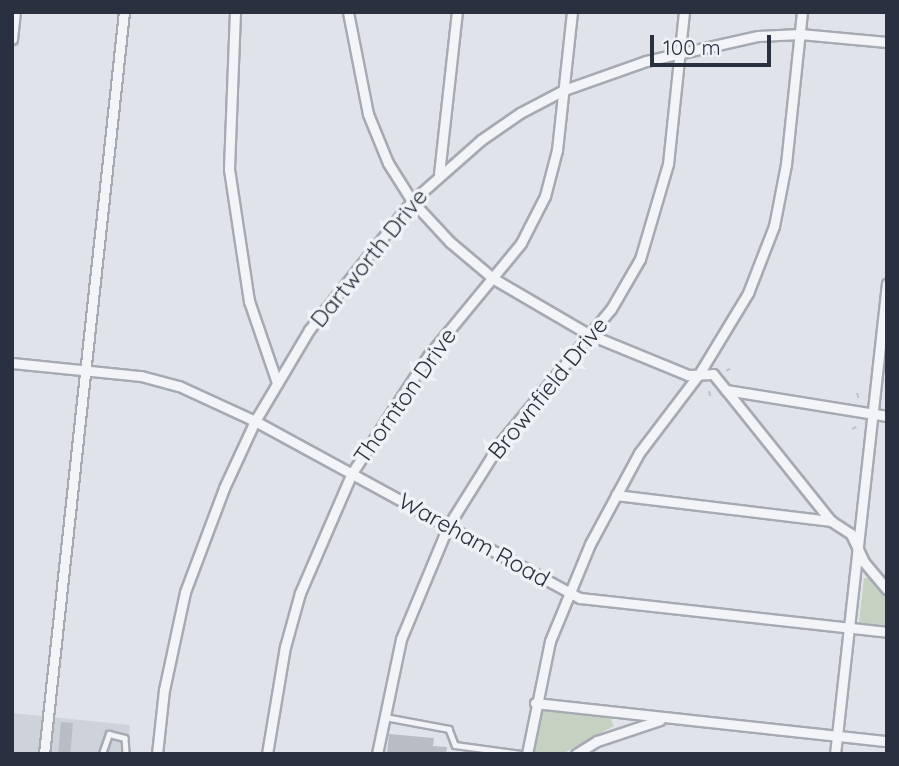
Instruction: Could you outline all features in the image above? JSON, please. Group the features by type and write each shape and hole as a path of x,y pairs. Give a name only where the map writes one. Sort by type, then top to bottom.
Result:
{"street":[{"path":"12,39 15,12"},
{"path":"44,754 124,12"},
{"path":"235,12 229,169 249,301 277,383"},
{"path":"348,12 368,114 388,163 412,201 450,242 494,279 588,334 688,375 713,374 831,521 851,534 887,589"},
{"path":"439,174 457,12"},
{"name":"Thornton Drive","path":"267,754 285,647 300,593 352,473 428,356 521,243 545,197 564,90 572,12"},
{"name":"Brownfield Drive","path":"377,754 404,628 448,526 500,443 611,309 640,259 657,211 668,163 684,12"},
{"path":"524,754 550,641 569,592 639,453 699,374 748,293 774,226 786,163 802,12"},
{"name":"Dartworth Drive","path":"157,754 164,690 185,592 219,499 256,422 309,330 412,201 439,174 520,113 564,90 680,50 758,36 800,34 887,43"},
{"path":"835,754 887,284"},
{"name":"Wareham Road","path":"12,363 84,370 179,386 256,422 580,597 887,632"},
{"path":"726,390 887,416"},
{"path":"616,495 831,521"},
{"path":"535,703 887,741"},
{"path":"576,754 597,741 665,719"}],"lane":[{"path":"383,716 449,729 455,745 524,754"},
{"path":"102,754 109,734 125,738 126,754"}],"path":[{"path":"726,371 735,366"},
{"path":"709,391 711,400"},
{"path":"857,393 860,403"},
{"path":"852,429 860,425"}],"shaded area":[{"path":"12,713 130,725 127,754 12,754"}],"green space":[{"path":"864,578 870,578 887,597 887,628 859,623"},
{"path":"544,709 609,716 614,726 562,754 529,754 538,712"}],"building":[{"path":"61,722 73,723 70,754 58,754"},
{"path":"389,734 434,738 433,746 447,747 446,754 387,754"}]}
